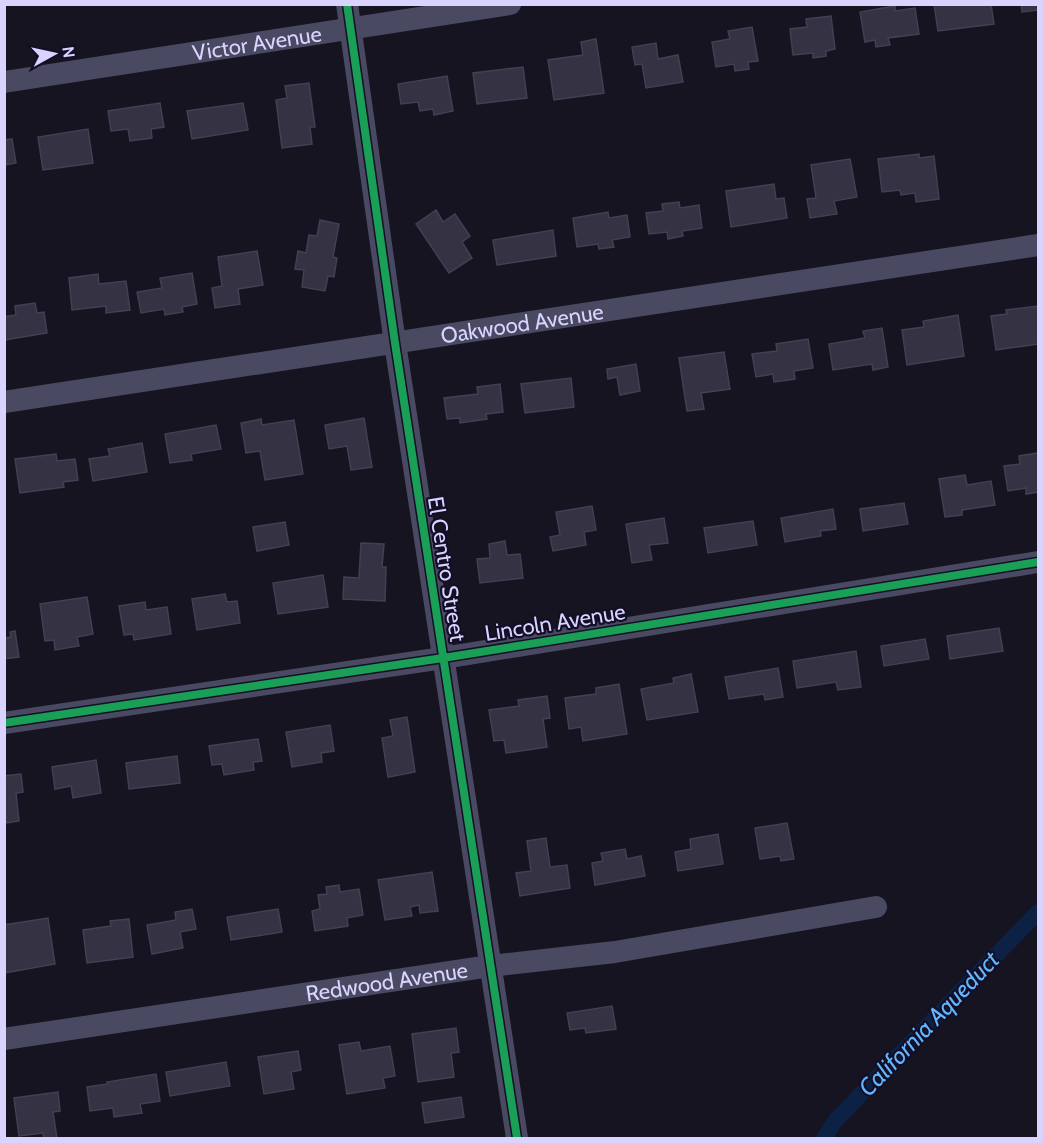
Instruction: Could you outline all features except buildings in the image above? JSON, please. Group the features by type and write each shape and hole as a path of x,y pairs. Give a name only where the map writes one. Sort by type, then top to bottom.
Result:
{"street":[{"name":"El Centro Street","path":"346,4 395,343 517,1138"},
{"name":"Victor Avenue","path":"4,82 510,4"},
{"name":"Oakwood Avenue","path":"4,402 1038,245"},
{"name":"Lincoln Avenue","path":"4,723 443,658 1038,562"},
{"name":"Redwood Avenue","path":"4,1038 490,966 615,952 876,907"}],"waterway":[{"name":"California Aqueduct","path":"824,1138 836,1120 1038,912"}],"cycle path":[{"path":"347,4 395,343 517,1138"},
{"path":"4,723 443,658 1038,562"}]}
